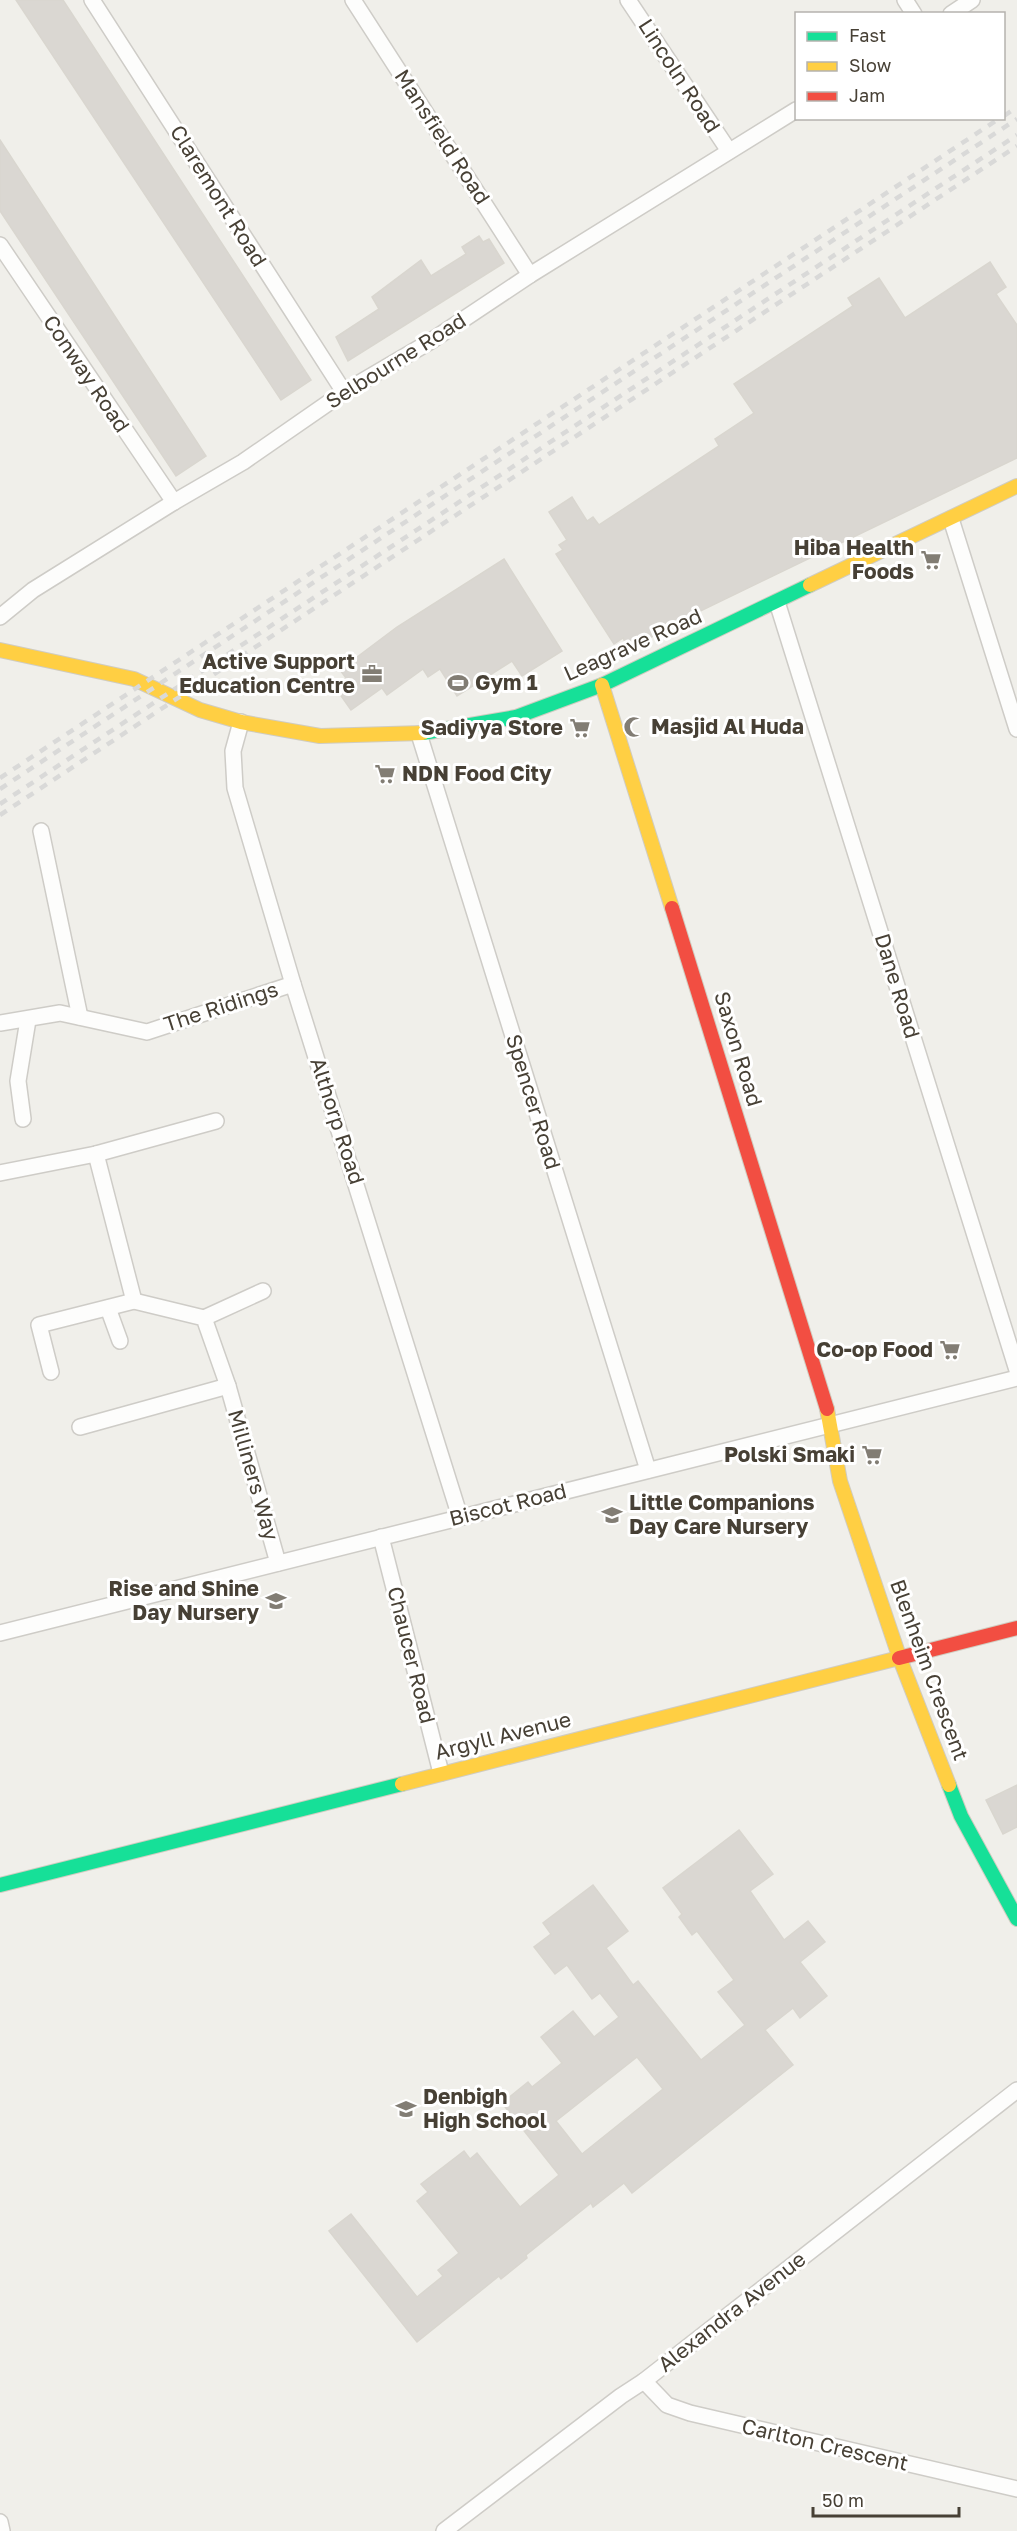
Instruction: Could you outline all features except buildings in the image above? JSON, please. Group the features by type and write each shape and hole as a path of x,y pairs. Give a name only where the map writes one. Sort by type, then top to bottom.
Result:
{"street":[{"name":"Claremont Road","path":"92,0 344,392"},
{"name":"Mansfield Road","path":"353,0 530,275"},
{"name":"Lincoln Road","path":"628,0 729,152"},
{"path":"954,12 972,0"},
{"name":"Selbourne Road","path":"0,617 33,590 243,462 344,392 431,341 530,275 795,111"},
{"name":"Conway Road","path":"0,245 174,502"},
{"name":"Leagrave Road","path":"0,650 134,680 200,710 241,722 321,736 418,734 516,717 602,685 1017,486"},
{"path":"951,519 1017,729"},
{"name":"Dane Road","path":"777,602 1017,1370"},
{"name":"Saxon Road","path":"602,685 801,1317 832,1426"},
{"name":"Althorp Road","path":"241,722 233,751 235,788 293,984 460,1517"},
{"name":"Spencer Road","path":"418,734 648,1470"},
{"path":"41,831 80,1017"},
{"name":"The Ridings","path":"0,1023 60,1013 147,1032 293,984"},
{"path":"23,1119 18,1081 28,1020"},
{"path":"0,1173 96,1154 216,1120"},
{"path":"96,1154 134,1301"},
{"path":"51,1372 39,1325 134,1301 204,1318 263,1291"},
{"path":"108,1308 120,1341"},
{"name":"Milliners Way","path":"204,1318 228,1386 278,1563"},
{"name":"Biscot Road","path":"0,1633 1017,1378"},
{"name":"Milliners Way","path":"80,1427 228,1386"},
{"name":"Blenheim Crescent","path":"832,1426 840,1481 900,1659 961,1816 1017,1918"},
{"name":"Chaucer Road","path":"381,1538 441,1773"},
{"name":"Argyll Avenue","path":"0,1885 1017,1628"},
{"name":"Alexandra Avenue","path":"444,2531 621,2396 644,2381 1017,2090"},
{"name":"Carlton Crescent","path":"644,2381 667,2405 690,2413 1017,2489"},
{"path":"0,2522 2,2531"}],"railway":[{"path":"1005,115 1017,107"},
{"path":"0,789 1017,119"},
{"path":"0,778 997,120"},
{"path":"0,804 1017,135"},
{"path":"0,815 1017,146"}],"traffic: fast":[{"path":"423,733 516,717 602,685 810,585"},
{"path":"0,1885 402,1784"},
{"path":"949,1785 961,1816 1017,1919"}],"traffic: slow":[{"path":"810,585 1017,486"},
{"path":"0,650 134,679 200,710 241,722 320,736 423,733"},
{"path":"602,685 672,908"},
{"path":"827,1409 840,1481 900,1659 949,1785"},
{"path":"402,1784 899,1658"}],"traffic: jam":[{"path":"672,908 827,1409"},
{"path":"899,1658 1017,1628"}],"place":[{"name":"Hiba Health Foods","path":"931,560"},
{"name":"Active Support Education Centre","path":"372,674"},
{"name":"Gym 1","path":"458,683"},
{"name":"Masjid Al Huda","path":"634,727"},
{"name":"Sadiyya Store","path":"580,728"},
{"name":"NDN Food City","path":"385,774"},
{"name":"Co-op Food","path":"950,1350"},
{"name":"Polski Smaki","path":"872,1455"},
{"name":"Little Companions Day Care Nursery","path":"612,1515"},
{"name":"Rise and Shine Day Nursery","path":"276,1601"},
{"name":"Denbigh High School","path":"406,2109"}]}
